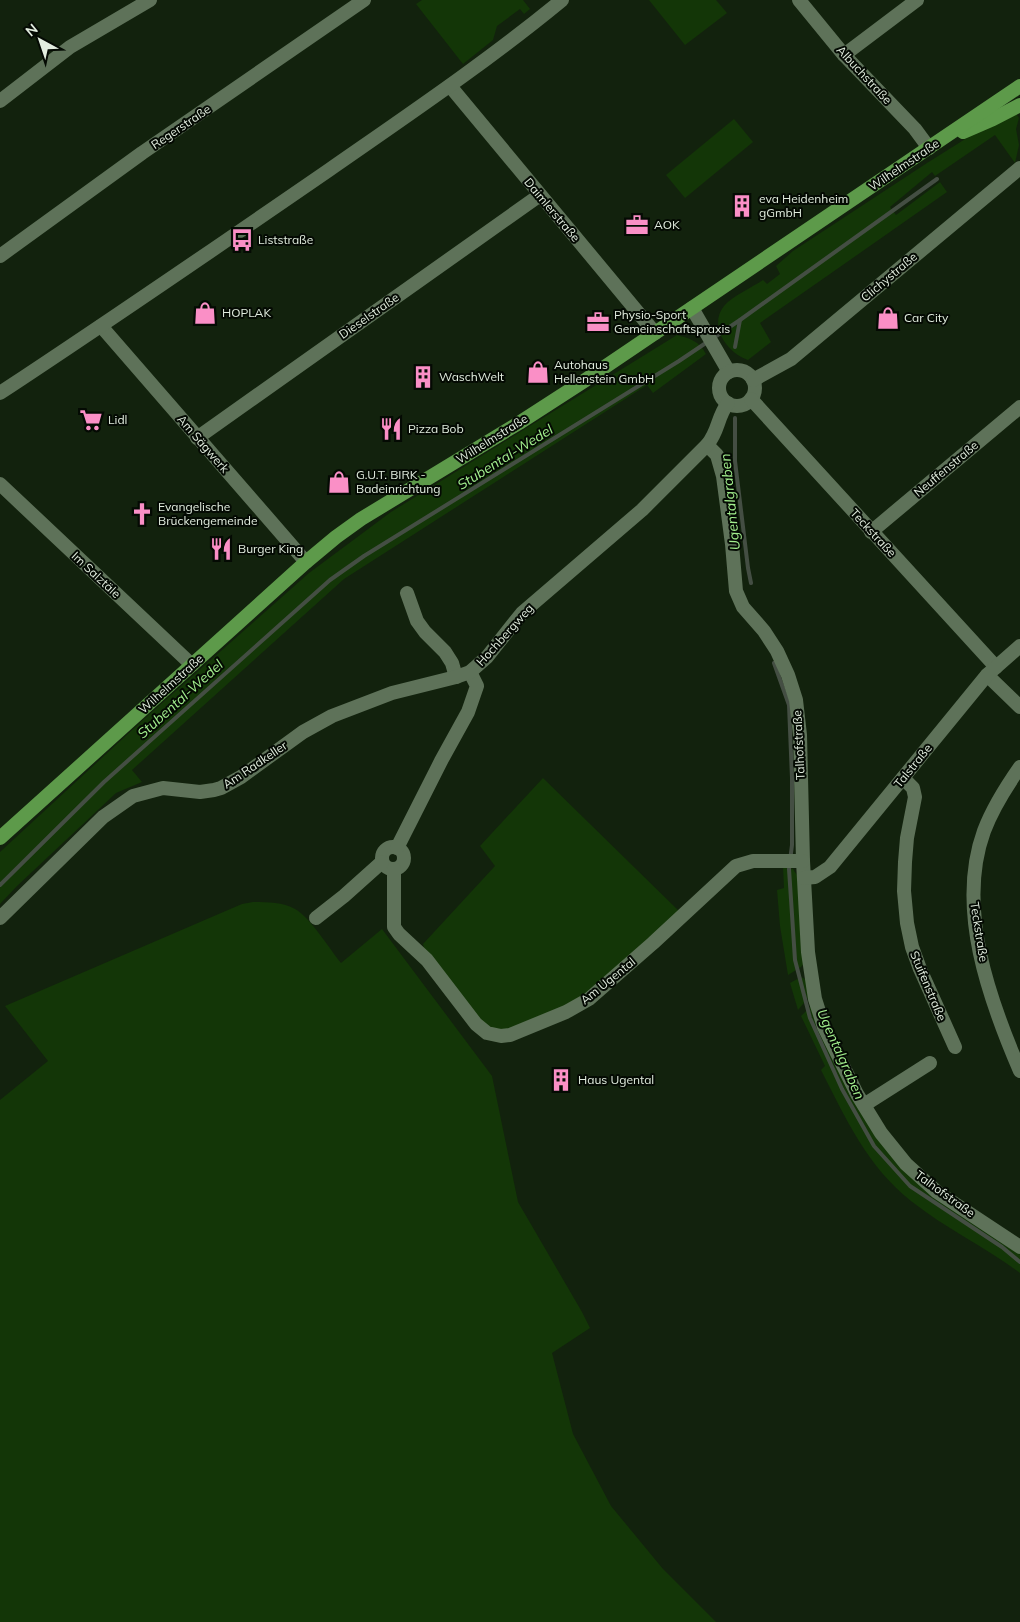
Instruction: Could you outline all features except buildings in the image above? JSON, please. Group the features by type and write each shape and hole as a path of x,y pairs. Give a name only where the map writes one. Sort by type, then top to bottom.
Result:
{"main road":[{"name":"Wilhelmstraße","path":"0,838 336,537 361,519 528,418 1020,86"},
{"path":"942,140 993,119 1020,105"}],"street":[{"path":"0,101 70,47 150,0"},
{"name":"Regerstraße","path":"0,256 142,153 364,0"},
{"path":"0,393 101,326 450,86 502,49 562,0"},
{"name":"Albuchstraße","path":"799,0 844,54 915,129 929,148"},
{"path":"844,54 916,0"},
{"name":"Daimlerstraße","path":"450,86 655,333"},
{"name":"Clichystraße","path":"753,380 791,359 1020,168"},
{"name":"Dieselstraße","path":"197,438 540,196"},
{"path":"692,308 729,372"},
{"name":"Am Sägwerk","path":"101,326 306,562"},
{"path":"733,370 742,371 753,380 754,392 751,399 740,405 728,402 721,394 720,384 722,379 733,370"},
{"name":"Teckstraße","path":"751,399 871,532 1020,707"},
{"path":"707,445 715,434 720,414 728,402"},
{"name":"Neuffenstraße","path":"871,532 1020,407"},
{"name":"Hochbergweg","path":"388,866 382,855 386,849 397,848 468,712 477,686 470,672 487,657 522,613 642,510 707,445"},
{"name":"Talhofstraße","path":"707,445 716,455 723,476 736,591 743,607 764,631 777,651 796,700 800,736 799,861 804,878 811,979 818,1008 829,1037 864,1105 889,1144 913,1172 937,1192 1020,1247"},
{"name":"Im Salztäle","path":"0,484 192,665"},
{"path":"407,593 417,621 425,632 446,652 452,663 456,678"},
{"name":"Talstraße","path":"804,878 821,875 830,867 991,671 1020,646"},
{"name":"Am Radkeller","path":"0,918 103,817 140,793 163,788 200,792 222,788 241,777 304,732 332,716 392,693 456,678 470,672"},
{"name":"Teckstraße","path":"1020,767 998,801 984,831 976,859 973,899 981,955 992,997 999,1022 1020,1071"},
{"name":"Stuifenstraße","path":"903,778 913,788 915,797 905,862 904,891 907,923 912,948 920,969 955,1047"},
{"name":"Am Ugental","path":"388,866 394,926 399,934 427,960 476,1024 487,1033 510,1036 566,1012 589,999 736,866 747,862 799,861"},
{"path":"316,918 388,866"},
{"path":"864,1105 930,1063"}],"green space":[{"path":"422,0 523,0 530,9 524,14 520,9 497,26 493,40 463,64 416,4"},
{"path":"649,0 716,0 727,13 685,45"},
{"path":"1015,115 1019,118 1016,129 1019,145 1015,163 995,135 935,176 932,172 890,207 896,215 940,182 947,192 760,323 771,342 748,360 727,345 722,338 718,322 724,306 732,299 763,280 767,284 780,274 776,266 793,251 927,163 978,131"},
{"path":"734,119 753,142 685,198 666,175"},
{"path":"677,335 694,341 706,354 653,393 647,385 344,579 132,770 142,782 116,793 0,904 0,852 144,719 309,573 391,512"},
{"path":"543,778 682,914 613,979 530,1028 487,1033 427,960 423,944 495,866 480,846"},
{"path":"783,866 793,869 798,877 805,962 801,967 788,975 780,926 777,890 784,888"},
{"path":"253,902 280,904 301,913 341,963 382,929 492,1076 518,1202 590,1328 552,1353 573,1434 611,1506 663,1569 716,1622 0,1622 0,1100 48,1061 5,1006 242,904"},
{"path":"801,977 807,980 808,998 798,1010 790,983"},
{"path":"812,1005 878,1138 1020,1253 1020,1273 937,1220 911,1201 882,1173 859,1141 821,1070 825,1066 801,1016"}],"waterway":[{"name":"Stubental-Wedel","path":"0,885 104,782 330,580 364,556 679,361 740,320 937,179"},
{"name":"Ugentalgraben","path":"735,347 740,320"},
{"name":"Ugentalgraben","path":"735,418 735,461 751,583"},
{"name":"Ugentalgraben","path":"774,663 789,705 792,778 792,845 789,869 795,960 810,1018 842,1089 874,1146 910,1186 1002,1247 1020,1262"}],"place":[{"name":"eva Heidenheim gGmbH","path":"742,206"},
{"name":"AOK","path":"637,225"},
{"name":"Liststraße","path":"242,240"},
{"name":"HOPLAK","path":"205,313"},
{"name":"Car City","path":"888,318"},
{"name":"Physio-Sport Gemeinschaftspraxis","path":"598,322"},
{"name":"Autohaus Hellenstein GmbH","path":"538,372"},
{"name":"WaschWelt","path":"423,377"},
{"name":"Lidl","path":"91,420"},
{"name":"Pizza Bob","path":"391,429"},
{"name":"G.U.T. BIRK - Badeinrichtung","path":"339,482"},
{"name":"Evangelische Brückengemeinde","path":"142,514"},
{"name":"Burger King","path":"221,549"},
{"name":"Haus Ugental","path":"561,1080"}]}
